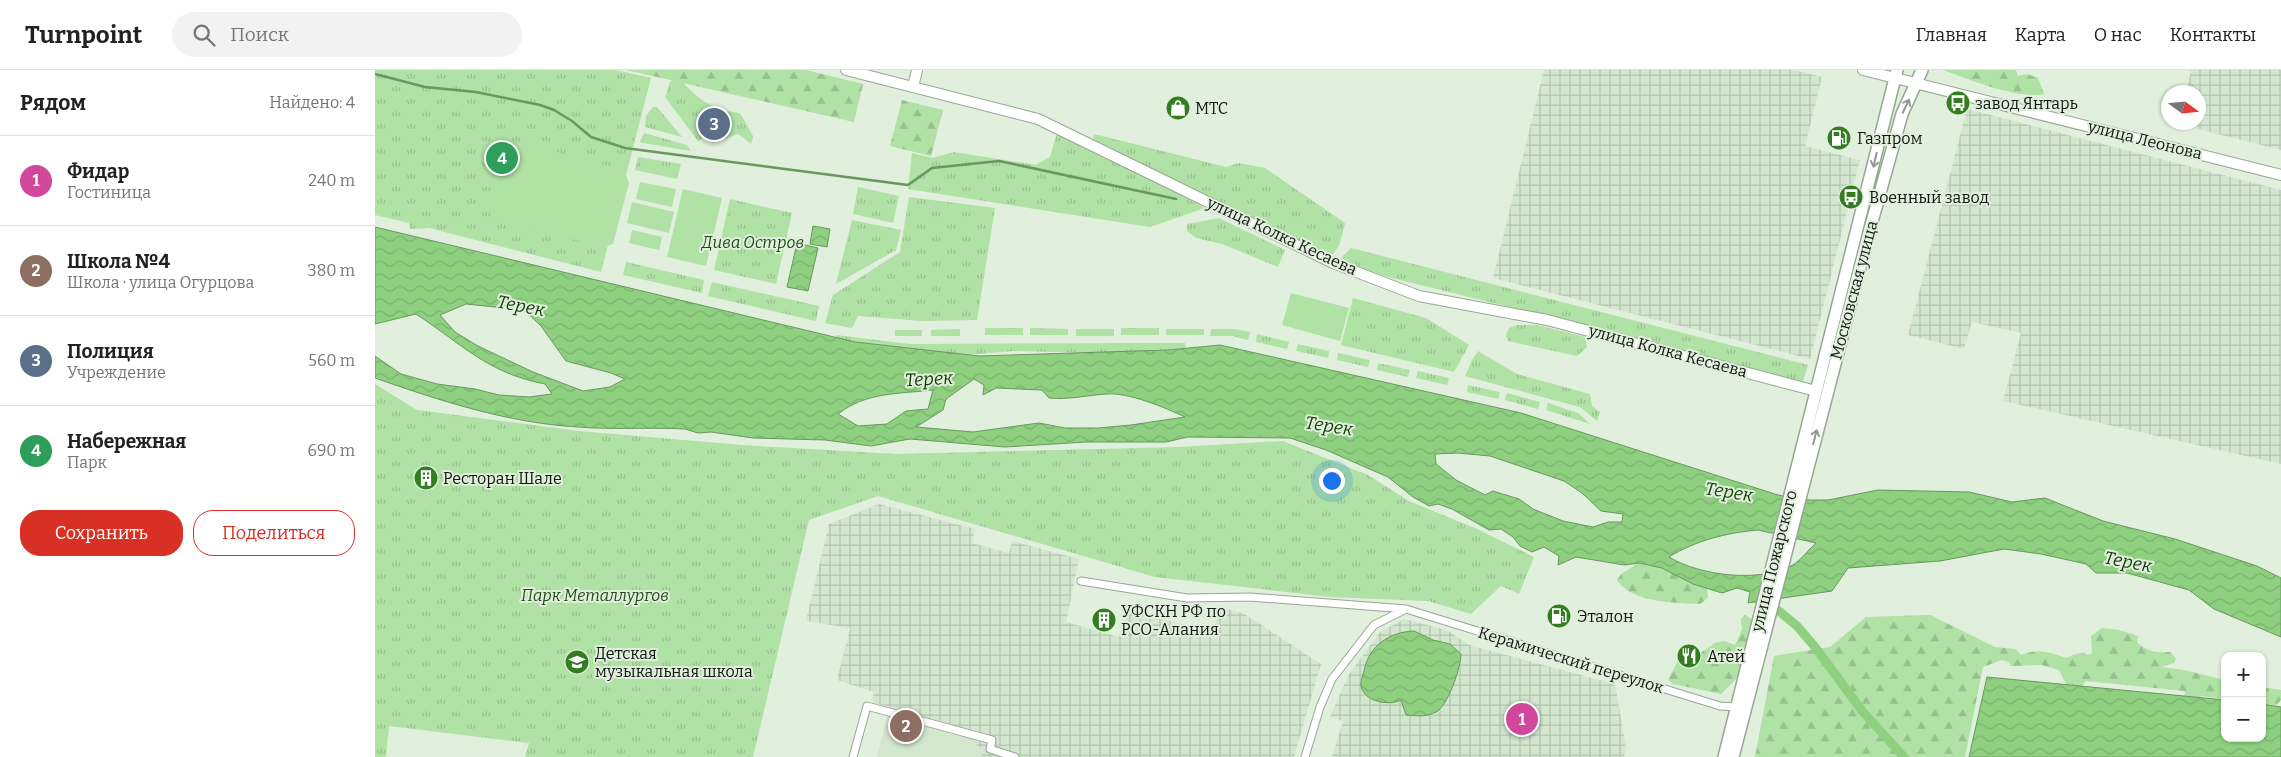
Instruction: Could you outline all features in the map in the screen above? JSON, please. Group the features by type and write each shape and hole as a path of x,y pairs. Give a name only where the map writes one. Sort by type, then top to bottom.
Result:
{"main road":[{"name":"Московская улица","path":"1798,483 1902,114 1922,70"},
{"name":"Московская улица","path":"1798,483 1816,391 1896,74"},
{"name":"улица Пожарского","path":"1733,757 1756,648 1798,483"},
{"name":"улица Пожарского","path":"1724,757 1737,707 1756,648"}],"street":[{"name":"улица Колка Кесаева","path":"846,70 1038,119 1333,263 1419,296 1547,320 1816,391"},
{"path":"913,87 917,70"},
{"name":"улица Леонова","path":"1863,70 1896,74 1917,82 2281,175"},
{"name":"Керамический переулок","path":"1081,581 1187,598 1250,597 1406,608 1720,706 1737,707"},
{"path":"1305,757 1320,707 1332,679 1374,625 1406,608"},
{"path":"853,757 867,706 992,740 990,749 1015,757"}],"shaded area":[{"path":"1544,70 1794,70 1822,77 1805,146 1860,160 1810,359 1493,278"},
{"path":"2188,70 2281,70 2281,150 2202,130 2206,130 2206,85 2188,85 2191,71"},
{"path":"1967,109 2281,190 2281,464 2003,401 2021,333 1972,322 1964,349 1908,335"},
{"path":"879,504 975,529 972,543 1009,553 1012,541 1079,559 1066,622 1119,637 1128,609 1213,633 1220,607 1243,613 1321,664 1294,757 982,757 982,749 968,738 968,731 872,702 874,692 837,680 850,628 806,621 829,524"},
{"path":"1404,619 1447,630 1469,645 1615,684 1626,747 1624,757 1332,757 1343,721 1330,717 1349,674 1380,632"},
{"path":"888,715 968,738 982,749 982,757 877,757"}],"green space":[{"path":"375,70 616,70 651,78 601,272 429,228 410,229 409,223 375,215"},
{"path":"626,70 806,70 863,84 854,122"},
{"path":"1943,70 2016,70 2018,76 2027,74 2038,78 2044,94 2021,94 2008,91"},
{"path":"679,78 699,98 721,109 740,113 753,136 751,144 738,134 725,139 720,129 698,141 665,97 670,82"},
{"path":"902,100 943,110 931,156 890,146"},
{"path":"653,107 657,107 682,137 645,127 646,116"},
{"path":"1058,129 1205,208 1150,227 908,189 912,153 932,158 954,152 1036,165 1050,157"},
{"path":"644,133 687,145 691,151 640,142"},
{"path":"1094,134 1226,167 1239,163 1265,168 1345,223 1339,246 1328,260 1093,139"},
{"path":"519,142 624,170 629,183 613,244 604,247 498,221 491,216 489,207 502,151 511,143"},
{"path":"638,157 681,164 677,179 635,170"},
{"path":"640,182 676,189 672,207 636,199"},
{"path":"858,187 899,196 893,223 853,214"},
{"path":"683,189 722,198 706,266 667,257"},
{"path":"909,197 995,208 977,320 921,321 858,316 852,328 825,323 833,295 900,252"},
{"name":"Дива Остров","path":"730,199 792,213 776,284 714,270"},
{"path":"632,202 674,212 669,233 627,223"},
{"path":"1219,218 1285,250 1278,267 1222,244 1196,238 1187,231 1187,224"},
{"path":"852,220 901,230 896,250 836,284"},
{"path":"632,230 662,237 659,250 629,243"},
{"path":"1351,248 1808,365 1803,382 1612,332 1335,264"},
{"path":"626,262 704,280 702,293 623,275"},
{"path":"712,282 819,306 816,321 708,296"},
{"path":"1291,293 1349,308 1340,341 1282,325"},
{"path":"1353,298 1426,318 1469,345 1454,372 1341,345"},
{"path":"1517,325 1537,325 1585,337 1587,347 1577,356 1508,341 1506,335 1509,328"},
{"path":"985,328 1023,328 1023,335 985,335"},
{"path":"1030,328 1068,329 1068,335 1030,335"},
{"path":"1121,328 1159,328 1159,335 1121,335"},
{"path":"960,329 960,336 931,336 931,330"},
{"path":"1076,329 1114,329 1114,336 1076,336"},
{"path":"1166,329 1204,329 1204,335 1166,335"},
{"path":"1211,329 1235,329 1250,332 1248,340 1232,336 1210,336"},
{"path":"895,330 922,330 922,336 895,336"},
{"path":"1257,334 1289,342 1287,349 1256,342"},
{"path":"836,335 910,344 1185,343 1186,350 1178,355 1014,351 953,356 835,345"},
{"path":"1298,344 1329,351 1328,358 1296,351"},
{"path":"1478,351 1517,374 1590,394 1592,406 1600,412 1597,421 1580,407 1465,376"},
{"path":"1338,353 1370,360 1368,367 1337,360"},
{"path":"1378,363 1410,370 1408,377 1377,370"},
{"path":"1418,371 1449,378 1447,385 1416,378"},
{"name":"Парк Металлургов","path":"375,384 417,410 579,431 742,445 896,454 1177,447 1283,441 1368,475 1409,501 1477,529 1534,557 1519,594 1501,586 1471,614 1428,601 1330,597 1155,577 878,496 809,520 753,757 525,757 529,743 389,726 386,757 375,757"},
{"path":"1468,385 1500,392 1498,399 1467,392"},
{"path":"1507,393 1540,402 1538,409 1505,400"},
{"path":"1548,403 1578,413 1590,424 1546,410"},
{"path":"1639,563 1662,568 1693,584 1707,588 1708,598 1700,604 1679,603 1655,600 1633,593 1624,588 1617,580 1621,574"},
{"path":"1745,615 1753,620 1741,668 1736,679 1721,694 1673,684 1668,680 1682,653 1699,654 1715,643 1724,641 1735,645 1742,629 1741,619"},
{"path":"1930,615 1995,647 2016,649 2021,655 2038,651 2066,658 2074,654 2088,655 2092,653 2091,636 2102,628 2119,630 2138,636 2137,642 2148,650 2170,652 2176,658 2174,663 2161,667 2184,670 2221,679 2221,698 2201,696 2198,701 2184,697 2185,691 2086,681 2080,688 2067,686 2059,670 2042,665 2011,666 2009,662 2002,660 1983,667 1965,757 1755,757 1774,656 1830,647 1866,617"},
{"path":"2266,688 2281,690 2281,700 2276,705 2266,704"}],"water":[{"path":"813,226 830,229 827,247 810,244"},
{"name":"Терек","path":"375,227 855,342 979,356 1168,350 1220,345 1521,413 1778,495 1809,500 1828,500 1878,490 1969,492 2012,502 2045,498 2103,521 2175,539 2257,566 2281,578 2281,637 2214,609 2189,590 2127,573 2096,573 2086,564 2041,554 2004,549 1940,561 1848,568 1832,591 1748,603 1750,592 1737,588 1722,593 1693,584 1662,568 1639,563 1624,565 1576,557 1558,565 1559,556 1544,547 1532,552 1520,546 1513,537 1501,529 1489,530 1452,509 1438,504 1429,506 1413,497 1388,477 1326,450 1290,438 1188,437 1166,442 1086,442 1005,447 910,439 871,446 825,440 753,438 711,432 698,433 685,429 591,428 526,421 450,403 375,378 375,356 401,374 437,384 475,389 499,395 529,397 552,394 545,384 507,373 491,365 416,314 375,324","holes":["466,304 524,310 541,326 566,361 611,373 625,379 610,387 583,391 533,372 478,346 455,332 440,315","974,379 984,385 983,395 996,388 1042,390 1049,398 1116,394 1147,401 1185,417 1098,428 1065,428 1039,423 973,432 916,427 943,410 946,399","933,390 928,409 906,411 887,424 858,426 838,414 871,398","1458,453 1490,456 1564,481 1582,493 1601,511 1623,514 1622,522 1608,522 1593,527 1563,521 1533,509 1519,499 1493,491 1485,495 1456,480 1436,464 1435,454","1758,530 1816,543 1793,565 1780,571 1764,574 1731,575 1713,573 1682,564 1669,557 1690,546 1712,538"]},
{"path":"797,243 818,248 808,291 787,287"},
{"path":"1414,631 1433,640 1450,644 1461,654 1456,676 1441,708 1432,714 1418,716 1406,715 1401,700 1390,703 1372,699 1367,696 1361,686 1367,662 1376,647 1389,637"},
{"path":"1987,677 2221,700 2221,742 2266,742 2266,705 2281,707 2281,757 1969,757"}],"waterway":[{"path":"375,74 425,87 476,92 540,105 554,110 572,121 591,137 625,148 908,185 932,168 999,161 1176,199"},
{"path":"1768,602 1797,626 1863,712 1904,757"}],"place":[{"name":"завод Янтарь","path":"1958,103"},
{"name":"МТС","path":"1178,108"},
{"name":"Полиция","path":"714,124"},
{"name":"Газпром","path":"1839,138"},
{"name":"Набережная","path":"502,158"},
{"name":"Военный завод","path":"1851,197"},
{"name":"Ресторан Шале","path":"426,478"},
{"name":"Эталон","path":"1559,616"},
{"name":"УФСКН РФ по РСО-Алания","path":"1104,620"},
{"name":"Атей","path":"1689,656"},
{"name":"Детская музыкальная школа","path":"577,662"},
{"name":"Фидар","path":"1522,719"},
{"name":"Школа №4","path":"906,726"}]}
